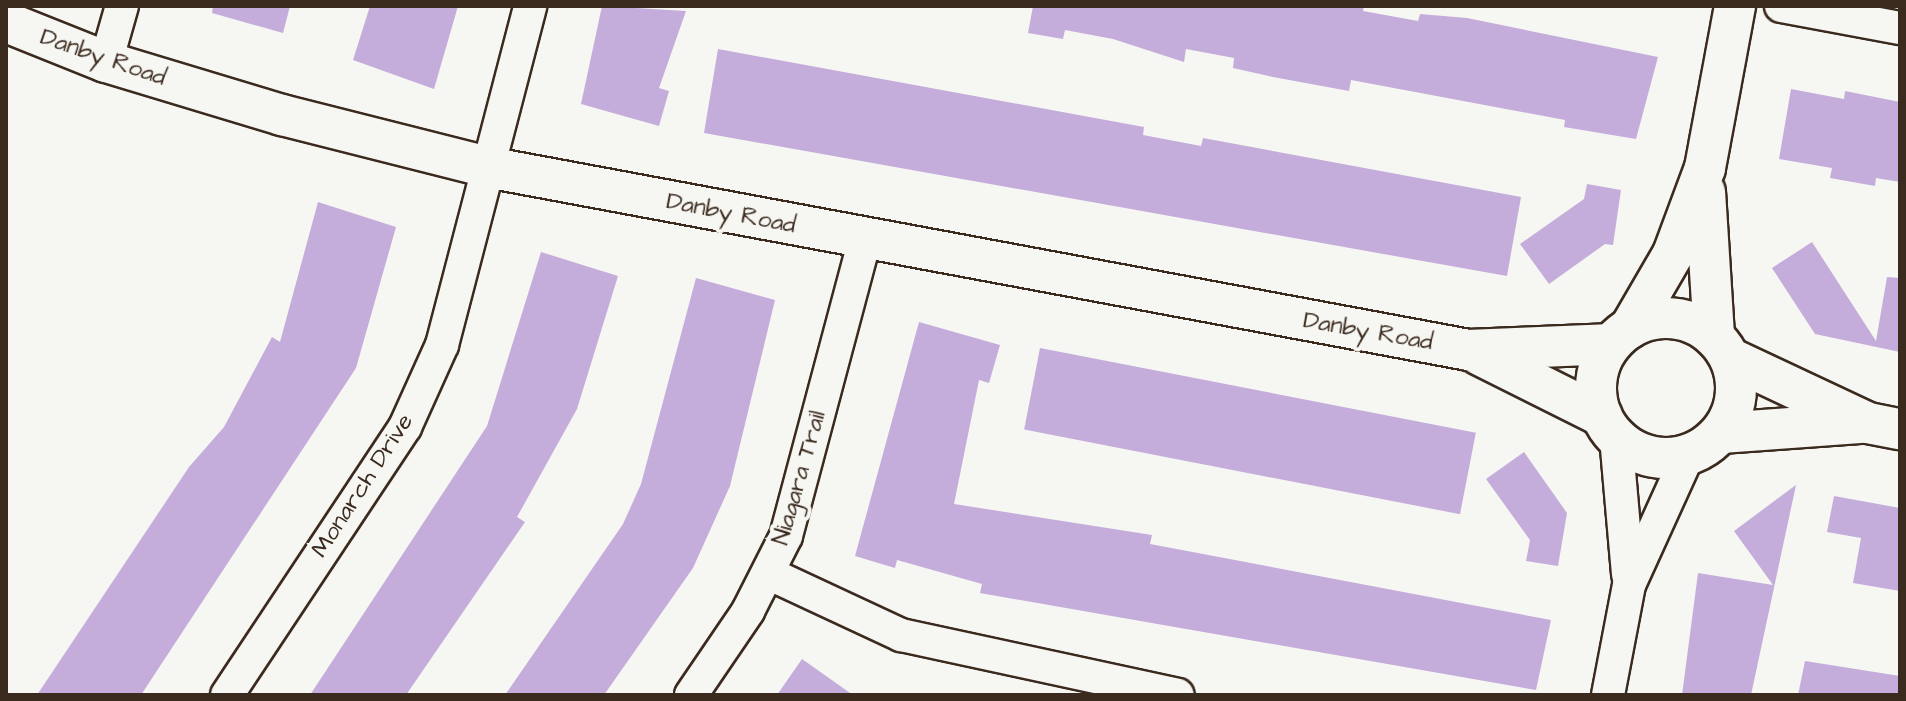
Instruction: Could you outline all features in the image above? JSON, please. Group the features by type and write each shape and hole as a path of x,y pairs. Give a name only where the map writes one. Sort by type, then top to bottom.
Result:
{"street":[{"path":"106,62 122,6"},
{"name":"Monarch Drive","path":"227,695 405,427 442,345 530,6"},
{"path":"1629,585 1609,427 1596,379 1673,254 1705,168 1735,6"},
{"path":"1781,6 1900,28"},
{"name":"Danby Road","path":"6,22 106,62 487,167 865,240 1469,350 1621,336"},
{"path":"1705,168 1705,260 1722,347 1736,397 1721,433"},
{"name":"Niagara Trail","path":"691,695 770,574 786,536 865,240"},
{"path":"1621,336 1679,319 1722,347 1884,426"},
{"name":"Danby Road","path":"1469,350 1609,427"},
{"path":"1609,427 1648,457 1688,455 1721,433 1884,426"},
{"path":"1608,695 1629,585 1688,455"},
{"path":"770,574 901,635 1178,695"}],"building":[{"path":"213,6 290,6 283,33 212,13"},
{"path":"370,6 458,6 434,89 353,60"},
{"path":"602,6 686,11 659,88 669,91 659,126 581,104"},
{"path":"1033,6 1364,6 1363,11 1418,21 1420,14 1467,18 1658,57 1636,139 1564,127 1565,120 1351,80 1349,91 1273,77 1233,68 1234,58 1186,49 1184,62 1113,39 1065,30 1063,39 1028,33"},
{"path":"718,49 1144,127 1143,135 1201,146 1203,138 1521,197 1507,276 704,133"},
{"path":"1791,89 1844,99 1845,91 1900,102 1900,182 1876,178 1875,186 1830,178 1832,168 1779,159"},
{"path":"1587,184 1621,190 1613,245 1605,244 1549,284 1520,244 1584,199"},
{"path":"318,202 396,227 356,368 141,695 37,695 189,467 224,427 272,337 280,342"},
{"path":"1812,242 1876,341 1887,277 1900,278 1900,352 1815,334 1772,268"},
{"path":"541,252 618,276 577,409 517,517 525,522 406,695 310,695 487,426"},
{"path":"696,278 775,300 730,486 693,568 604,695 505,695 623,524 641,484"},
{"path":"919,322 1000,345 989,383 979,380 954,504 1152,535 1150,544 1551,620 1536,690 980,593 982,584 897,560 895,568 855,556"},
{"path":"1040,348 1476,433 1460,514 1024,429"},
{"path":"1524,452 1567,513 1558,566 1526,561 1530,540 1486,479"},
{"path":"1796,485 1751,695 1682,695 1698,573 1773,585 1734,531"},
{"path":"1834,496 1900,508 1900,591 1853,583 1861,538 1827,532"},
{"path":"802,659 853,695 777,695"},
{"path":"1805,661 1900,676 1900,695 1798,695"}]}
